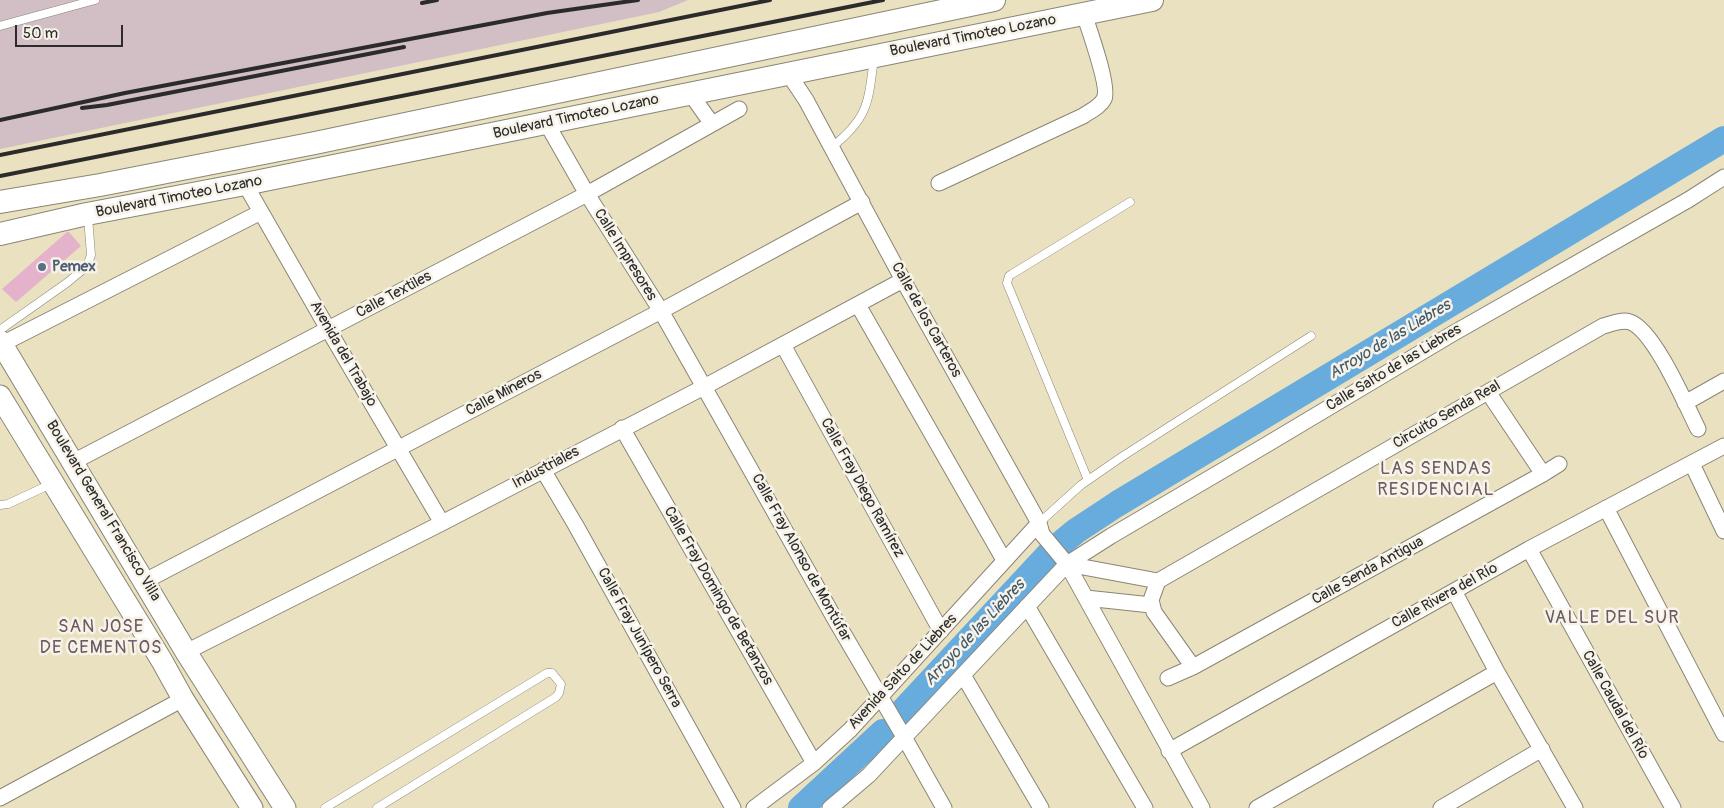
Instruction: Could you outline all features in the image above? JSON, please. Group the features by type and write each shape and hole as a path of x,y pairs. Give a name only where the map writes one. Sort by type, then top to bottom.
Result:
{"main road":[{"name":"Boulevard Timoteo Lozano","path":"0,202 305,145 994,0"},
{"name":"Boulevard Timoteo Lozano","path":"3,236 87,214 547,124 690,93 1152,0"},
{"name":"Boulevard General Francisco Villa","path":"1,338 186,652 285,808"},
{"name":"Boulevard General Francisco Villa","path":"0,397 162,661 183,699 252,808"}],"street":[{"path":"940,183 1083,116 1100,105 1105,98 1105,85 1084,14"},
{"name":"Calle de los Carteros","path":"788,73 806,100 1041,529 1064,560 1086,598 1202,808"},
{"path":"690,93 712,124"},
{"name":"Calle Textiles","path":"73,462 587,194 739,109"},
{"name":"Calle Impresores","path":"547,124 587,194 704,386"},
{"name":"Calle Salto de las Liebres","path":"1064,560 1105,539 1452,334 1688,200 1724,177"},
{"name":"Avenida del Trabajo","path":"245,184 442,522"},
{"name":"Calle Mineros","path":"145,581 660,311 862,202"},
{"path":"1,338 261,212"},
{"name":"Industriales","path":"186,652 543,470 903,280"},
{"path":"858,305 1004,560"},
{"name":"Circuito Senda Real","path":"1158,581 1604,326 1627,321 1635,324 1644,332 1654,345 1698,429"},
{"name":"Calle Fray Diego Ramírez","path":"783,345 940,632"},
{"path":"1685,403 1724,381"},
{"name":"Calle Fray Alonso de Montúfar","path":"704,386 944,808"},
{"path":"1488,392 1542,474"},
{"name":"Calle Fray Domingo de Betanzos","path":"622,428 814,763"},
{"name":"Calle Rivera del Río","path":"1170,751 1529,549 1724,446"},
{"name":"Calle Senda Antigua","path":"1168,678 1193,667 1559,464"},
{"path":"1692,464 1724,531"},
{"name":"Calle Fray Junípero Serra","path":"543,470 733,808"},
{"path":"1606,508 1724,734"},
{"name":"Avenida Salto de Liebres","path":"754,808 814,763 850,730 881,699 1004,560 1041,529"},
{"name":"Calle Caudal del Río","path":"1529,549 1673,808"},
{"path":"832,807 869,775 902,733 963,675 1027,606 1064,560 1158,581 1152,595 1151,605 1156,617 1193,667"},
{"path":"1454,591 1497,672 1575,808"},
{"path":"1086,598 1151,605"},
{"path":"1027,606 1145,808"},
{"path":"1257,808 1497,672"},
{"path":"963,675 1041,808"},
{"path":"0,798 183,699"},
{"path":"1441,808 1542,749"}],"lane":[{"path":"0,26 95,0"},
{"path":"832,147 849,133 862,116 869,98 874,56"},
{"path":"1088,480 1007,283 1009,276 1012,274 1130,202"},
{"path":"1,338 86,266 92,255 87,214"},
{"path":"1041,529 1063,500 1088,480 1311,336"},
{"path":"0,505 8,504 53,483"},
{"path":"325,808 547,673 555,675 561,684 556,697 377,808"}],"shaded area":[{"path":"0,0 688,0 659,12 0,149"}],"building":[{"name":"Pemex","path":"67,232 81,246 16,302 2,289"}],"waterway":[{"name":"Arroyo de las Liebres","path":"1059,545 1076,531 1117,504 1724,139"},
{"name":"Arroyo de las Liebres","path":"900,714 1050,553"},
{"name":"Arroyo de las Liebres","path":"801,808 883,732"}],"railway":[{"path":"422,3 437,0"},
{"path":"0,120 125,93 547,13 638,0"},
{"path":"0,155 770,0"},
{"path":"0,176 883,0"},
{"path":"82,108 107,105 404,47"}],"place":[{"name":"Pemex","path":"42,267"}],"district":[{"name":"LAS SENDAS RESIDENCIAL","path":"1436,479"},
{"name":"VALLE DEL SUR","path":"1612,618"},
{"name":"SAN JOSE DE CEMENTOS","path":"101,638"}]}
